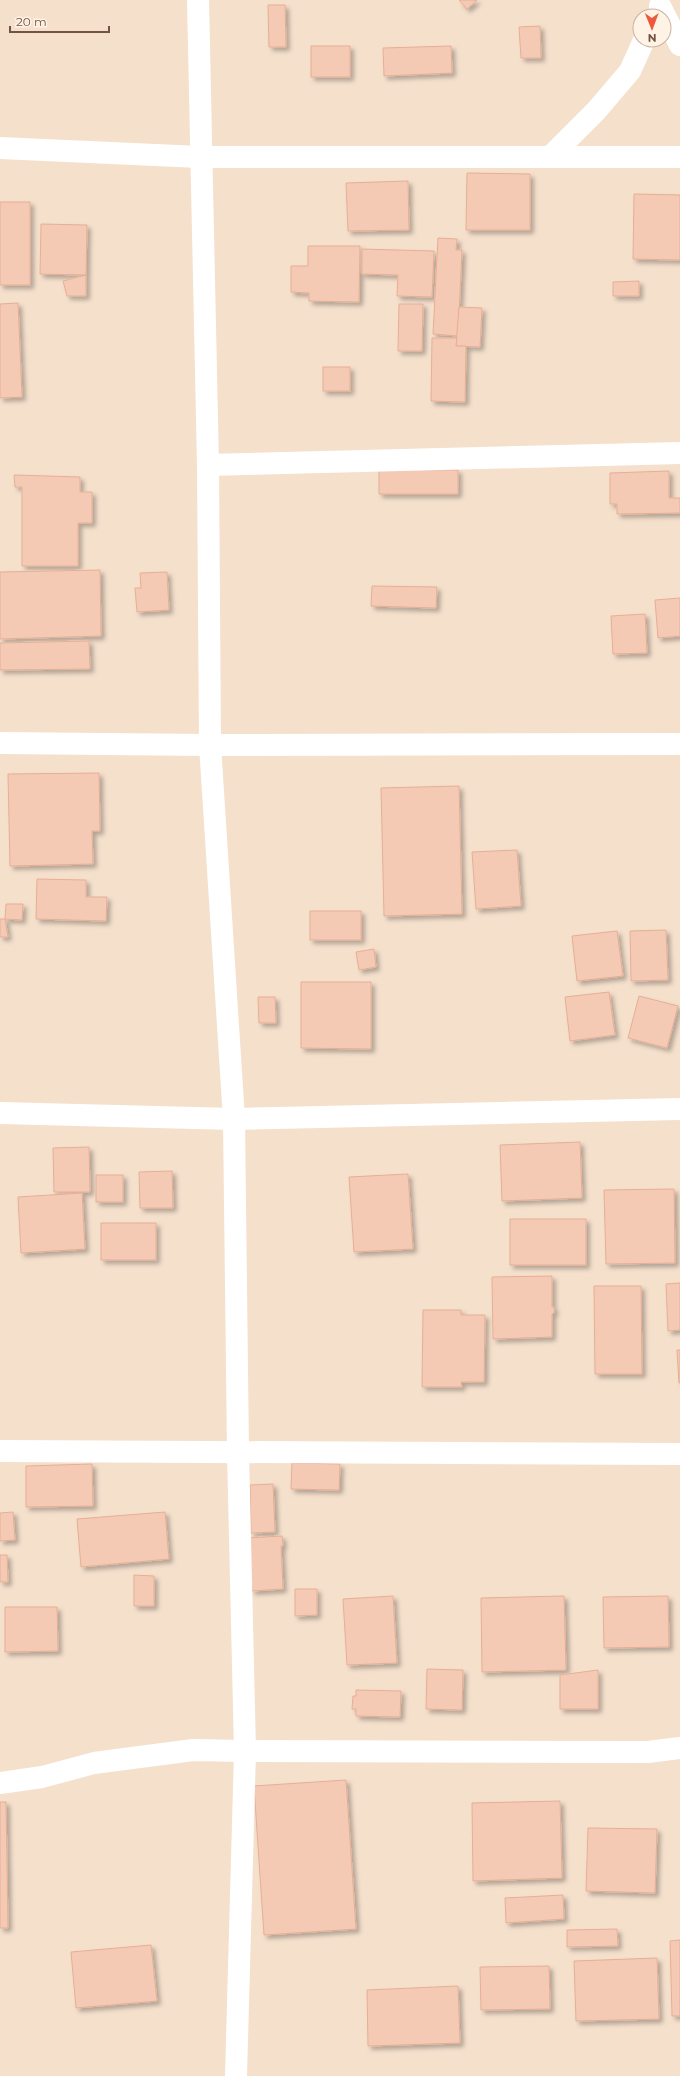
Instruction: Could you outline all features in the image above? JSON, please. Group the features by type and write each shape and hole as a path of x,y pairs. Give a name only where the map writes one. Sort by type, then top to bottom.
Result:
{"street":[{"path":"198,0 200,157 208,465 210,745 234,1119 238,1452 245,1751 236,2076"},
{"path":"658,7 680,45"},
{"path":"550,157 596,111 630,71 640,48"},
{"path":"0,148 200,157 680,157"},
{"path":"208,465 680,453"},
{"path":"0,743 210,745 680,744"},
{"path":"0,1113 234,1119 680,1109"},
{"path":"0,1451 680,1454"},
{"path":"0,1783 42,1777 94,1763 193,1750 648,1752 680,1748"}],"shaded area":[{"path":"0,0 680,0 680,2076 0,2076"}],"building":[{"path":"459,0 477,0 467,9"},
{"path":"268,5 285,5 286,47 269,47"},
{"path":"540,26 541,58 521,58 519,27"},
{"path":"311,46 350,46 350,77 311,77"},
{"path":"451,46 452,73 384,76 383,48"},
{"path":"467,173 530,174 530,230 466,230"},
{"path":"408,181 409,230 348,231 346,183"},
{"path":"634,194 680,195 680,260 633,259"},
{"path":"0,202 30,202 30,285 0,285"},
{"path":"41,224 87,225 86,275 40,274"},
{"path":"438,238 457,239 456,250 462,250 458,336 433,334"},
{"path":"308,246 360,246 359,302 309,301 309,293 291,292 291,266 308,266"},
{"path":"362,249 434,251 432,297 397,296 398,275 362,274"},
{"path":"86,275 86,296 67,296 63,281"},
{"path":"639,281 639,296 613,296 613,282"},
{"path":"18,303 22,397 0,398 0,304"},
{"path":"399,304 423,304 422,351 398,351"},
{"path":"459,307 482,308 480,347 456,346"},
{"path":"432,338 457,338 456,346 466,346 465,402 431,401"},
{"path":"323,367 350,367 350,391 323,391"},
{"path":"379,469 458,470 458,494 379,494"},
{"path":"669,471 669,498 680,498 680,513 617,514 617,504 610,504 610,473"},
{"path":"14,475 80,477 80,492 92,492 92,523 78,523 78,566 22,566 22,487 15,487"},
{"path":"100,570 101,636 0,639 0,572"},
{"path":"167,572 169,610 137,612 135,588 141,588 140,573"},
{"path":"372,586 437,587 436,608 371,606"},
{"path":"680,598 680,636 658,638 655,600"},
{"path":"645,614 647,653 613,654 611,616"},
{"path":"89,641 90,669 0,670 0,643"},
{"path":"99,773 100,831 92,831 93,864 10,866 8,774"},
{"path":"459,786 462,914 384,916 381,788"},
{"path":"517,850 521,906 476,909 472,852"},
{"path":"37,879 86,880 86,897 107,897 106,921 36,919"},
{"path":"6,904 23,904 22,920 5,919"},
{"path":"310,911 361,911 361,940 310,940"},
{"path":"0,919 5,919 8,937 0,937"},
{"path":"666,930 668,980 631,981 630,931"},
{"path":"617,931 623,976 577,981 572,936"},
{"path":"374,949 376,967 359,970 356,952"},
{"path":"301,982 371,982 371,1049 301,1048"},
{"path":"609,992 615,1035 570,1041 565,997"},
{"path":"639,996 678,1006 667,1048 628,1038"},
{"path":"258,997 275,997 276,1023 259,1023"},
{"path":"580,1142 582,1198 502,1201 500,1145"},
{"path":"89,1147 90,1192 54,1192 53,1148"},
{"path":"172,1171 173,1208 140,1208 139,1172"},
{"path":"408,1174 413,1249 354,1252 349,1177"},
{"path":"96,1175 123,1175 123,1202 96,1202"},
{"path":"674,1189 675,1263 606,1264 604,1190"},
{"path":"82,1193 85,1249 21,1253 18,1197"},
{"path":"510,1219 586,1219 586,1265 510,1265"},
{"path":"101,1223 156,1223 156,1260 101,1260"},
{"path":"552,1276 552,1307 554,1307 554,1313 552,1314 552,1337 493,1339 492,1277"},
{"path":"680,1283 680,1330 668,1331 666,1284"},
{"path":"594,1286 641,1286 642,1374 595,1374"},
{"path":"423,1310 461,1310 461,1315 485,1315 484,1382 461,1382 462,1387 422,1387"},
{"path":"677,1350 680,1350 680,1383 679,1383"},
{"path":"292,1463 340,1464 339,1490 291,1489"},
{"path":"92,1464 93,1506 26,1507 26,1466"},
{"path":"273,1484 275,1532 251,1533 250,1485"},
{"path":"13,1512 15,1540 0,1541 0,1513"},
{"path":"165,1512 169,1559 81,1567 77,1519"},
{"path":"282,1536 283,1589 252,1591 248,1538"},
{"path":"0,1555 7,1555 8,1582 0,1582"},
{"path":"134,1575 154,1576 154,1606 134,1606"},
{"path":"295,1589 317,1589 317,1615 295,1616"},
{"path":"393,1596 397,1663 347,1665 343,1599"},
{"path":"564,1596 566,1670 482,1672 481,1598"},
{"path":"668,1596 669,1647 604,1648 603,1597"},
{"path":"5,1607 57,1607 58,1651 5,1652"},
{"path":"427,1669 463,1670 462,1710 426,1709"},
{"path":"598,1670 598,1709 560,1709 560,1675"},
{"path":"356,1690 401,1691 400,1717 356,1716 356,1709 352,1709 353,1696 356,1696"},
{"path":"346,1780 356,1929 264,1935 254,1786"},
{"path":"560,1801 562,1878 473,1881 472,1803"},
{"path":"0,1802 6,1802 8,1928 0,1928"},
{"path":"588,1828 657,1829 655,1893 586,1891"},
{"path":"563,1895 564,1919 506,1923 505,1898"},
{"path":"617,1929 618,1946 567,1947 567,1930"},
{"path":"680,1940 680,2016 672,2016 670,1941"},
{"path":"151,1945 157,2001 76,2008 71,1952"},
{"path":"657,1958 659,2019 576,2021 574,1961"},
{"path":"549,1966 550,2009 481,2010 480,1967"},
{"path":"458,1986 460,2043 368,2046 367,1990"}]}
